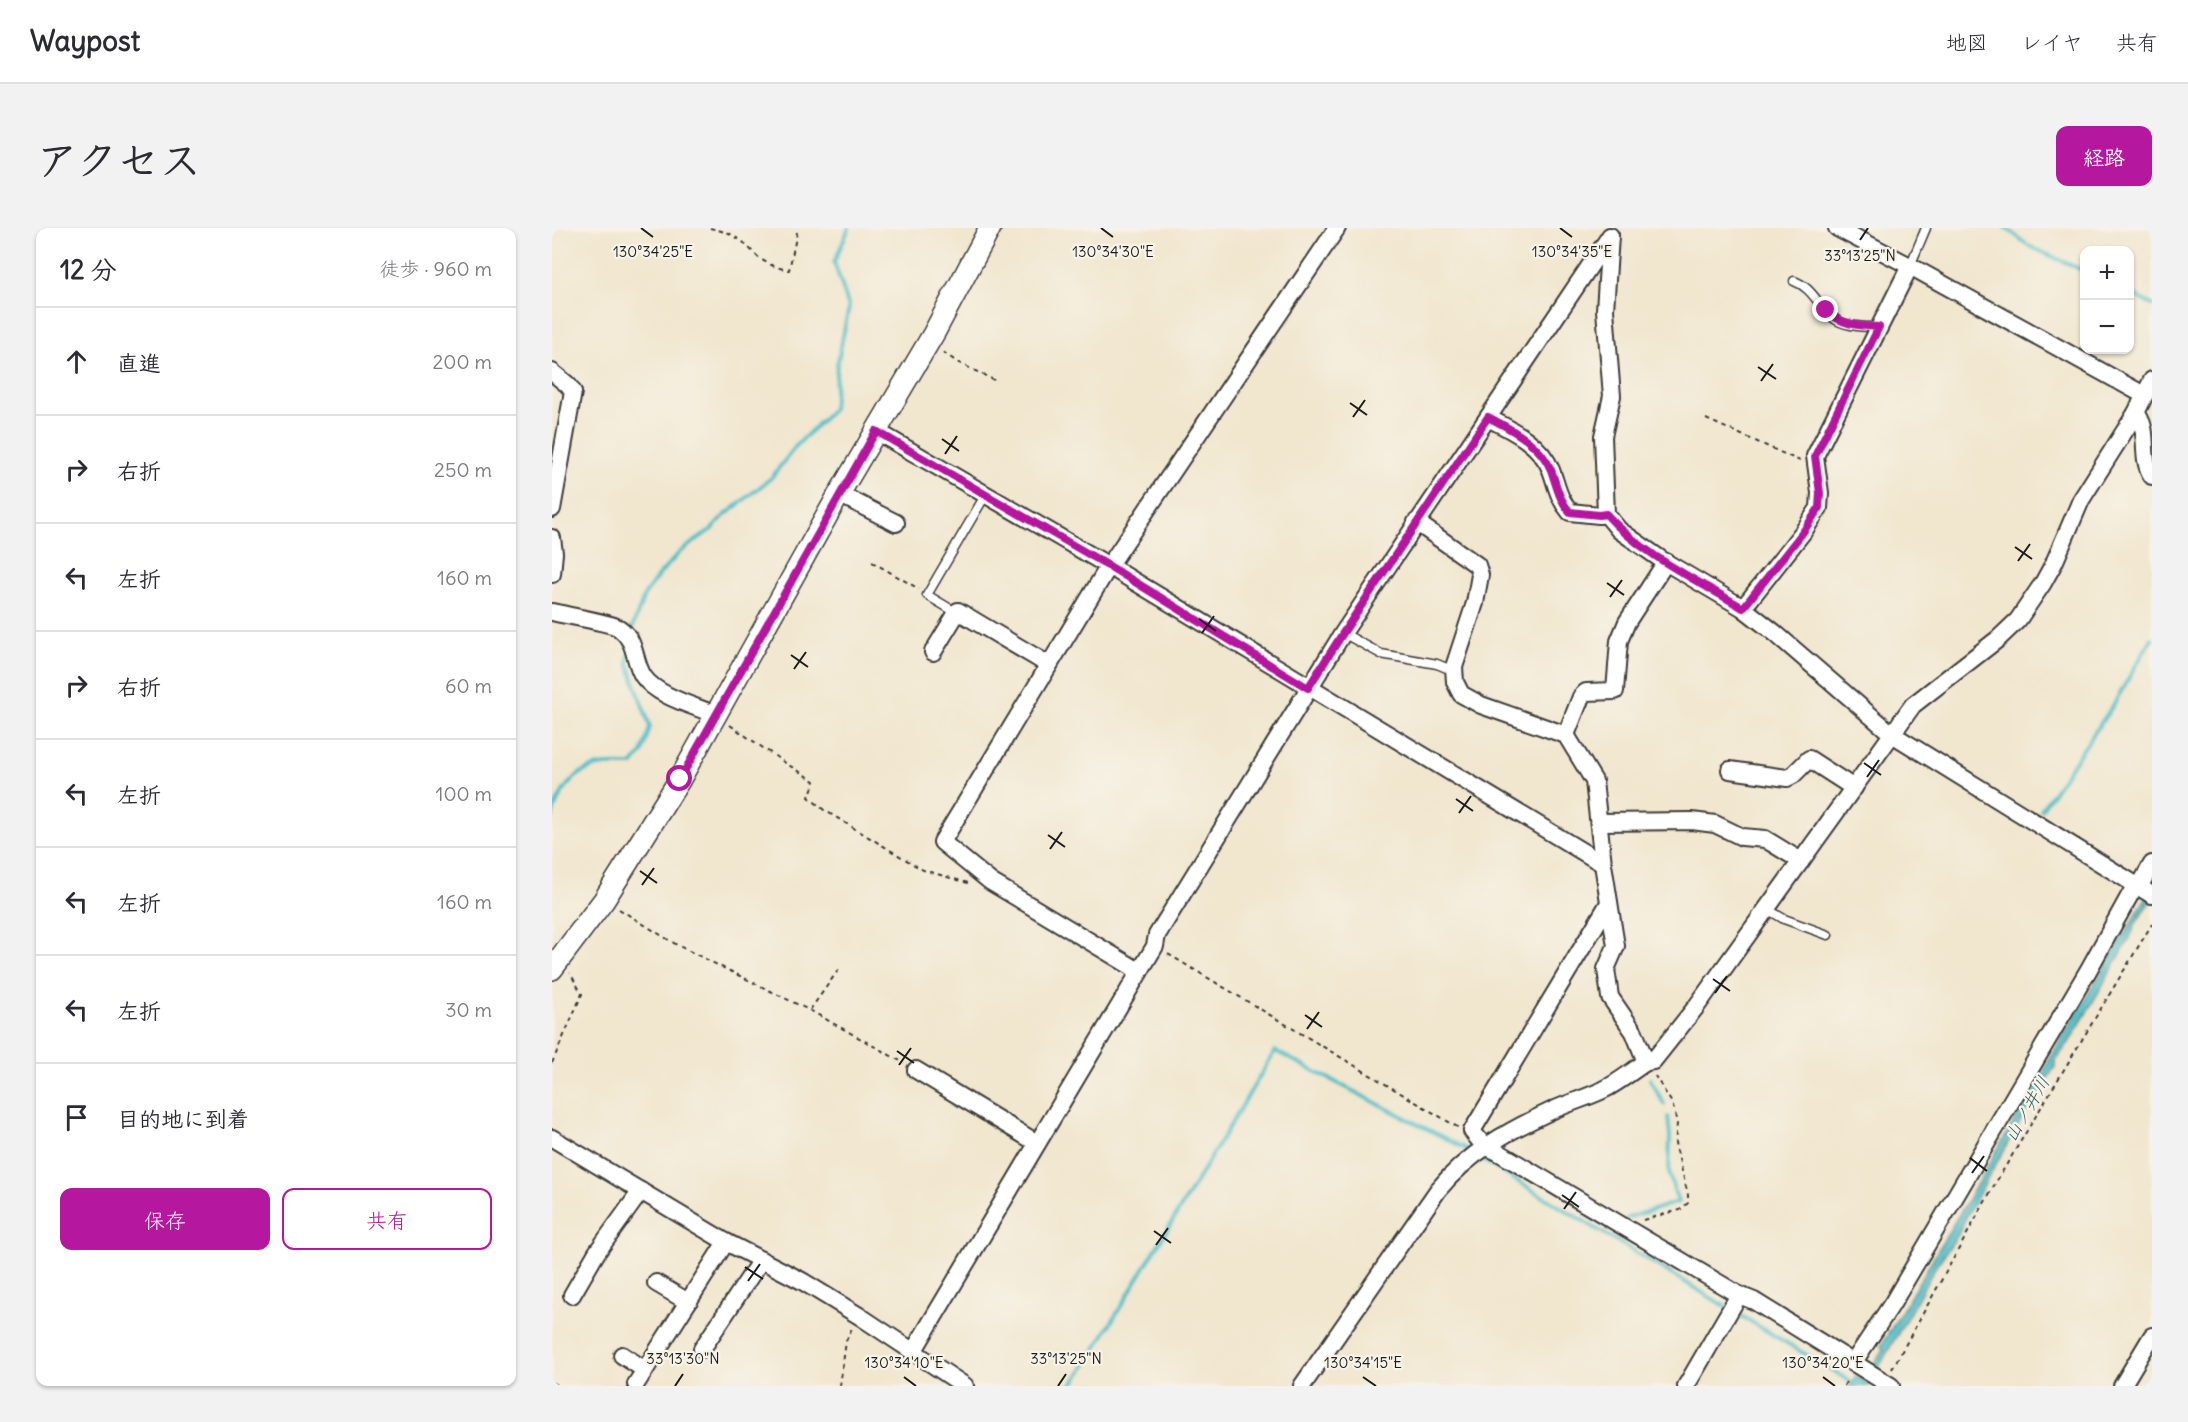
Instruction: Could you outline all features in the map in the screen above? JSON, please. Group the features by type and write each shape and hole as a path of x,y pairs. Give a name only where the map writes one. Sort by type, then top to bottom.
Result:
{"street":[{"path":"557,962 604,900 664,806 839,494 928,342 990,228"},
{"path":"1139,971 991,882 942,842 1109,566 1336,228"},
{"path":"1302,1386 1437,1190 1451,1174 1484,1146 1552,1110 1605,1089 1646,1062 1653,1061 1696,1008 1913,705 1998,639 2018,620 2043,583 2081,500 2136,413 2148,388 1838,228"},
{"path":"913,1352 1155,946 1157,934 1308,688 1610,232"},
{"path":"1610,232 1605,310 1612,396 1603,436 1606,514 1619,530 1666,562 1743,608 1892,734 2142,889"},
{"path":"1743,608 1819,508 1820,493 1815,456 1910,266"},
{"path":"552,372 573,392 552,509"},
{"path":"2136,413 2142,421 2147,468 2152,476"},
{"path":"1488,417 1526,439 1539,451 1550,467 1561,501 1570,512 1606,514"},
{"path":"876,431 1109,566 1308,688 1604,864"},
{"path":"839,494 896,524"},
{"path":"1416,522 1478,565 1480,575 1475,603 1454,667 1455,682 1461,694 1481,705 1566,735 1594,782 1616,946 1606,969 1610,997 1634,1032 1646,1062"},
{"path":"552,538 554,553 552,573"},
{"path":"1566,735 1581,697 1586,692 1615,691 1619,641 1627,622 1666,562"},
{"path":"933,652 958,611 1049,665"},
{"path":"552,612 618,627 635,646 637,662 644,678 662,693 716,715"},
{"path":"1730,770 1787,778 1809,759 1854,788"},
{"path":"1599,822 1692,821 1715,824 1742,837 1765,839 1801,861"},
{"path":"1853,1364 1893,1304 2089,969 2142,889 2152,864"},
{"path":"1610,903 1472,1131 1484,1146 1498,1152 1739,1295 1754,1301 1886,1385"},
{"path":"916,1070 1037,1143"},
{"path":"552,1138 726,1242 802,1281 965,1386"},
{"path":"572,1295 597,1252 641,1191"},
{"path":"636,1384 726,1242"},
{"path":"702,1349 761,1260"},
{"path":"656,1282 688,1302"},
{"path":"1686,1386 1739,1295"},
{"path":"2122,1386 2152,1336"},
{"path":"622,1355 645,1370"}],"lane":[{"path":"1910,266 1926,228"},
{"path":"1794,281 1805,285 1835,319 1846,324 1879,327"},
{"path":"957,613 927,593 986,494"},
{"path":"1343,633 1381,654 1437,664 1454,671"},
{"path":"1767,909 1785,919 1828,935"}],"path":[{"path":"710,228 729,233 743,242 760,259 774,267 789,270 798,228"},
{"path":"928,342 957,362 996,381"},
{"path":"1706,419 1800,461 1816,465"},
{"path":"872,562 927,593"},
{"path":"716,715 814,781 809,796 824,810 923,870 973,885"},
{"path":"604,900 678,945 810,1010 916,1070"},
{"path":"1886,1385 1915,1324 1996,1182 2152,924"},
{"path":"1155,946 1466,1131 1472,1131"},
{"path":"552,1063 582,994 557,962"},
{"path":"810,1010 839,969"},
{"path":"1628,1229 1646,1218 1680,1210 1688,1203 1675,1143 1677,1124 1672,1103 1646,1062"},
{"path":"840,1386 846,1341 861,1317"},
{"path":"2148,1386 2152,1378"},
{"path":"552,1383 559,1386"}],"water":[{"name":"山ノ井川","path":"2152,888 2152,898 2136,923 2129,940 2070,1041 2055,1061 2055,1067 2028,1108 1958,1235 1936,1266 1868,1386 1850,1386 1856,1376 1863,1380 1884,1349 1881,1346"}],"waterway":[{"path":"631,632 644,596 658,576 680,552 712,529 724,516 771,478 796,446 833,409 837,365 849,307 834,262 849,228"},
{"path":"2006,228 2029,246 2080,269"},
{"path":"2134,295 2152,305"},
{"path":"2041,810 2112,707 2152,638"},
{"path":"552,818 562,793 581,773 602,765 632,765 642,753 650,727 628,663 629,655"},
{"path":"1071,1386 1275,1051 1468,1150"},
{"path":"1650,1079 1664,1104"},
{"path":"1627,1218 1678,1202 1669,1174 1668,1117"},
{"path":"1484,1161 1726,1307"},
{"path":"1735,1312 1858,1386"}],"route":[{"path":"680,779 876,431 1109,566 1308,688 1416,522 1488,417 1526,439 1539,451 1550,467 1561,501 1570,512 1606,514 1619,530 1662,560 1743,608 1819,508 1820,493 1815,456 1879,327 1846,324 1835,319 1826,310"}]}
